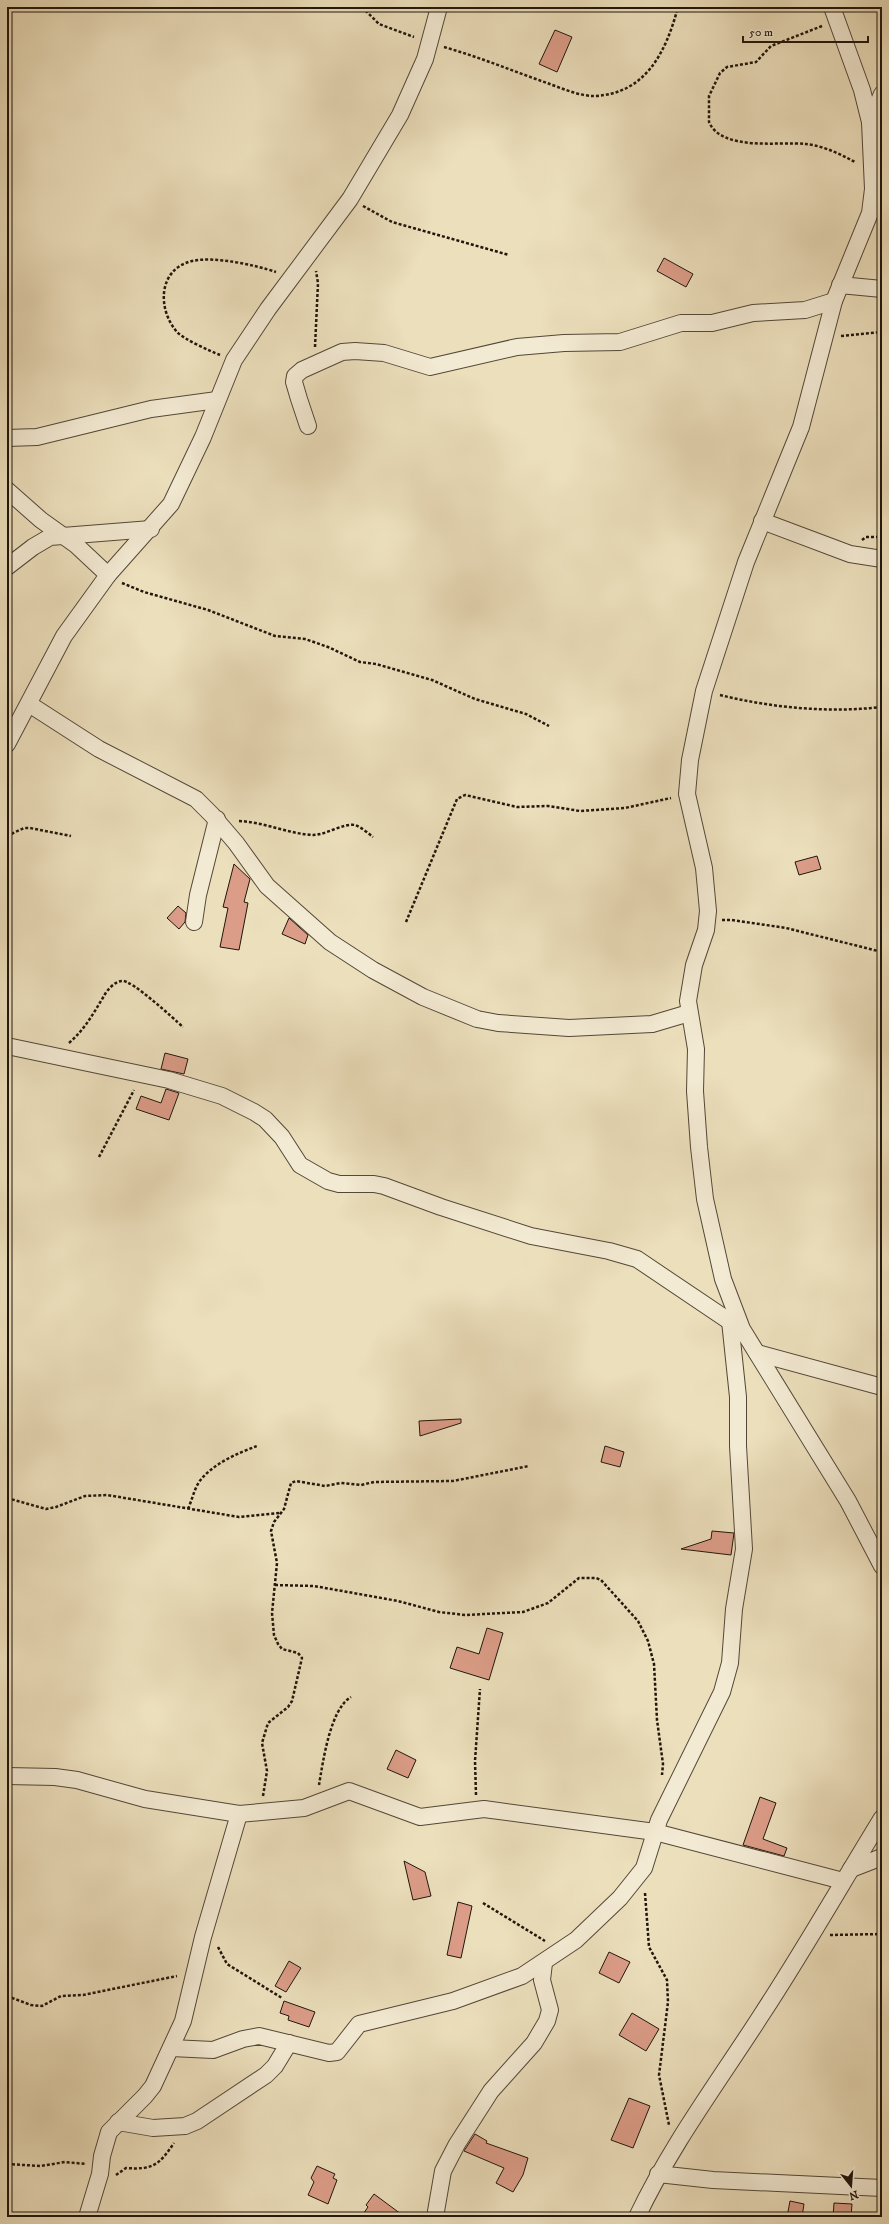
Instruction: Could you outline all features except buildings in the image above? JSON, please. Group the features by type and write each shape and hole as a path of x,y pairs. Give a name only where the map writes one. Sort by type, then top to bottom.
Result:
{"street":[{"path":"7,744 64,636 108,575 171,504 203,437 234,360 291,277 310,254 350,199 400,115 420,72 439,7"},
{"path":"171,2048 214,2050 243,2039 259,2036 329,2053 337,2052 359,2024 412,2012 510,1982 544,1963 576,1940 620,1898 644,1868 655,1832 722,1692 730,1663 734,1609 744,1549 738,1446 736,1325 723,1278 705,1199 699,1147 695,1091 696,1049 689,1013 689,984 706,930 707,888 687,794 690,760 704,691 762,521 801,426 834,301 870,213 873,189 870,122 862,90 832,7"},
{"path":"870,122 882,94"},
{"path":"840,285 882,289"},
{"path":"308,426 294,379 302,370 342,352 375,351 430,367 517,347 564,343 620,342 681,323 712,323 753,313 805,310 834,301"},
{"path":"7,438 37,437 151,409 217,400"},
{"path":"7,490 76,545 108,575"},
{"path":"762,521 850,554 882,559"},
{"path":"7,567 46,539 62,535 151,528"},
{"path":"29,704 99,749 196,799 236,843 261,880 330,942 373,970 423,997 477,1018 498,1023 569,1028 652,1024 689,1013"},
{"path":"194,922 200,887 216,820"},
{"path":"7,1046 169,1080 222,1096 254,1112 282,1137 300,1165 328,1181 339,1184 374,1184 384,1186 441,1207 519,1232 609,1251 637,1259 736,1325 757,1352 848,1501 882,1566"},
{"path":"757,1352 882,1387"},
{"path":"7,1776 55,1777 77,1780 145,1798 239,1814 258,1814 304,1808 346,1791 420,1817 476,1809 655,1832 847,1875 882,1857"},
{"path":"87,2217 100,2174 102,2154 109,2132 146,2096 158,2076 187,2008 207,1923 239,1814"},
{"path":"637,2217 658,2174 674,2147 756,2024 882,1818"},
{"path":"436,2217 443,2171 457,2144 491,2091 534,2043 547,2021 550,2010 542,1980 544,1963"},
{"path":"118,2122 153,2128 185,2126 197,2121 266,2075 275,2066 289,2043"},
{"path":"658,2174 712,2180 882,2188"}],"path":[{"path":"362,7 379,24 429,43 473,55 568,90 592,96 621,92 635,84 647,74 668,39 678,7"},
{"path":"837,24 808,30 770,46 756,62 727,67 720,73 710,96 709,122 719,133 733,140 753,144 807,144 833,151 872,170"},
{"path":"350,199 392,222 509,255"},
{"path":"310,254 318,275 318,321 314,343 321,361"},
{"path":"234,360 217,353 178,332 168,316 164,302 164,284 171,273 181,265 193,260 236,262 261,267 291,277"},
{"path":"823,340 846,334 882,332"},
{"path":"108,575 144,592 208,610 276,636 305,639 328,647 360,662 376,664 432,680 475,700 526,714 549,726"},
{"path":"704,691 767,704 829,711 882,707"},
{"path":"406,922 457,799 460,796 517,807 548,806 580,811 624,808 687,794"},
{"path":"216,820 244,821 311,835 320,835 346,826 355,825 373,837"},
{"path":"7,836 24,828 71,836"},
{"path":"706,930 719,922 732,920 786,928 882,952"},
{"path":"51,1056 76,1037 92,1018 104,995 113,985 121,981 126,981 143,993 183,1027"},
{"path":"99,1157 142,1075"},
{"path":"188,1508 198,1485 203,1478 237,1453 258,1446"},
{"path":"258,1814 265,1790 267,1771 262,1743 268,1723 288,1707 292,1701 302,1658 298,1653 282,1649 274,1635 272,1613 277,1563 271,1531 274,1522 285,1507 291,1484 295,1481 325,1486 341,1483 361,1485 378,1482 453,1481 528,1466"},
{"path":"7,1498 46,1509 89,1495 113,1495 239,1517 281,1513"},
{"path":"275,1585 314,1586 398,1601 439,1612 465,1615 522,1612 548,1603 579,1578 596,1578 601,1580 638,1621 648,1641 654,1664 657,1720 664,1764 662,1778"},
{"path":"476,1809 475,1761 480,1689"},
{"path":"316,1803 323,1760 334,1722 340,1707 351,1697"},
{"path":"644,1868 649,1947 667,1980 668,2002 659,2075 674,2147"},
{"path":"483,1903 561,1951"},
{"path":"207,1923 221,1955 227,1964 282,1998"},
{"path":"811,1936 882,1934"},
{"path":"7,1996 30,2005 42,2006 61,1996 83,1995 195,1972"},
{"path":"111,2180 125,2168 145,2169 160,2162 185,2126"},
{"path":"7,2164 47,2166 65,2162 84,2164 92,2162 102,2154"}]}
